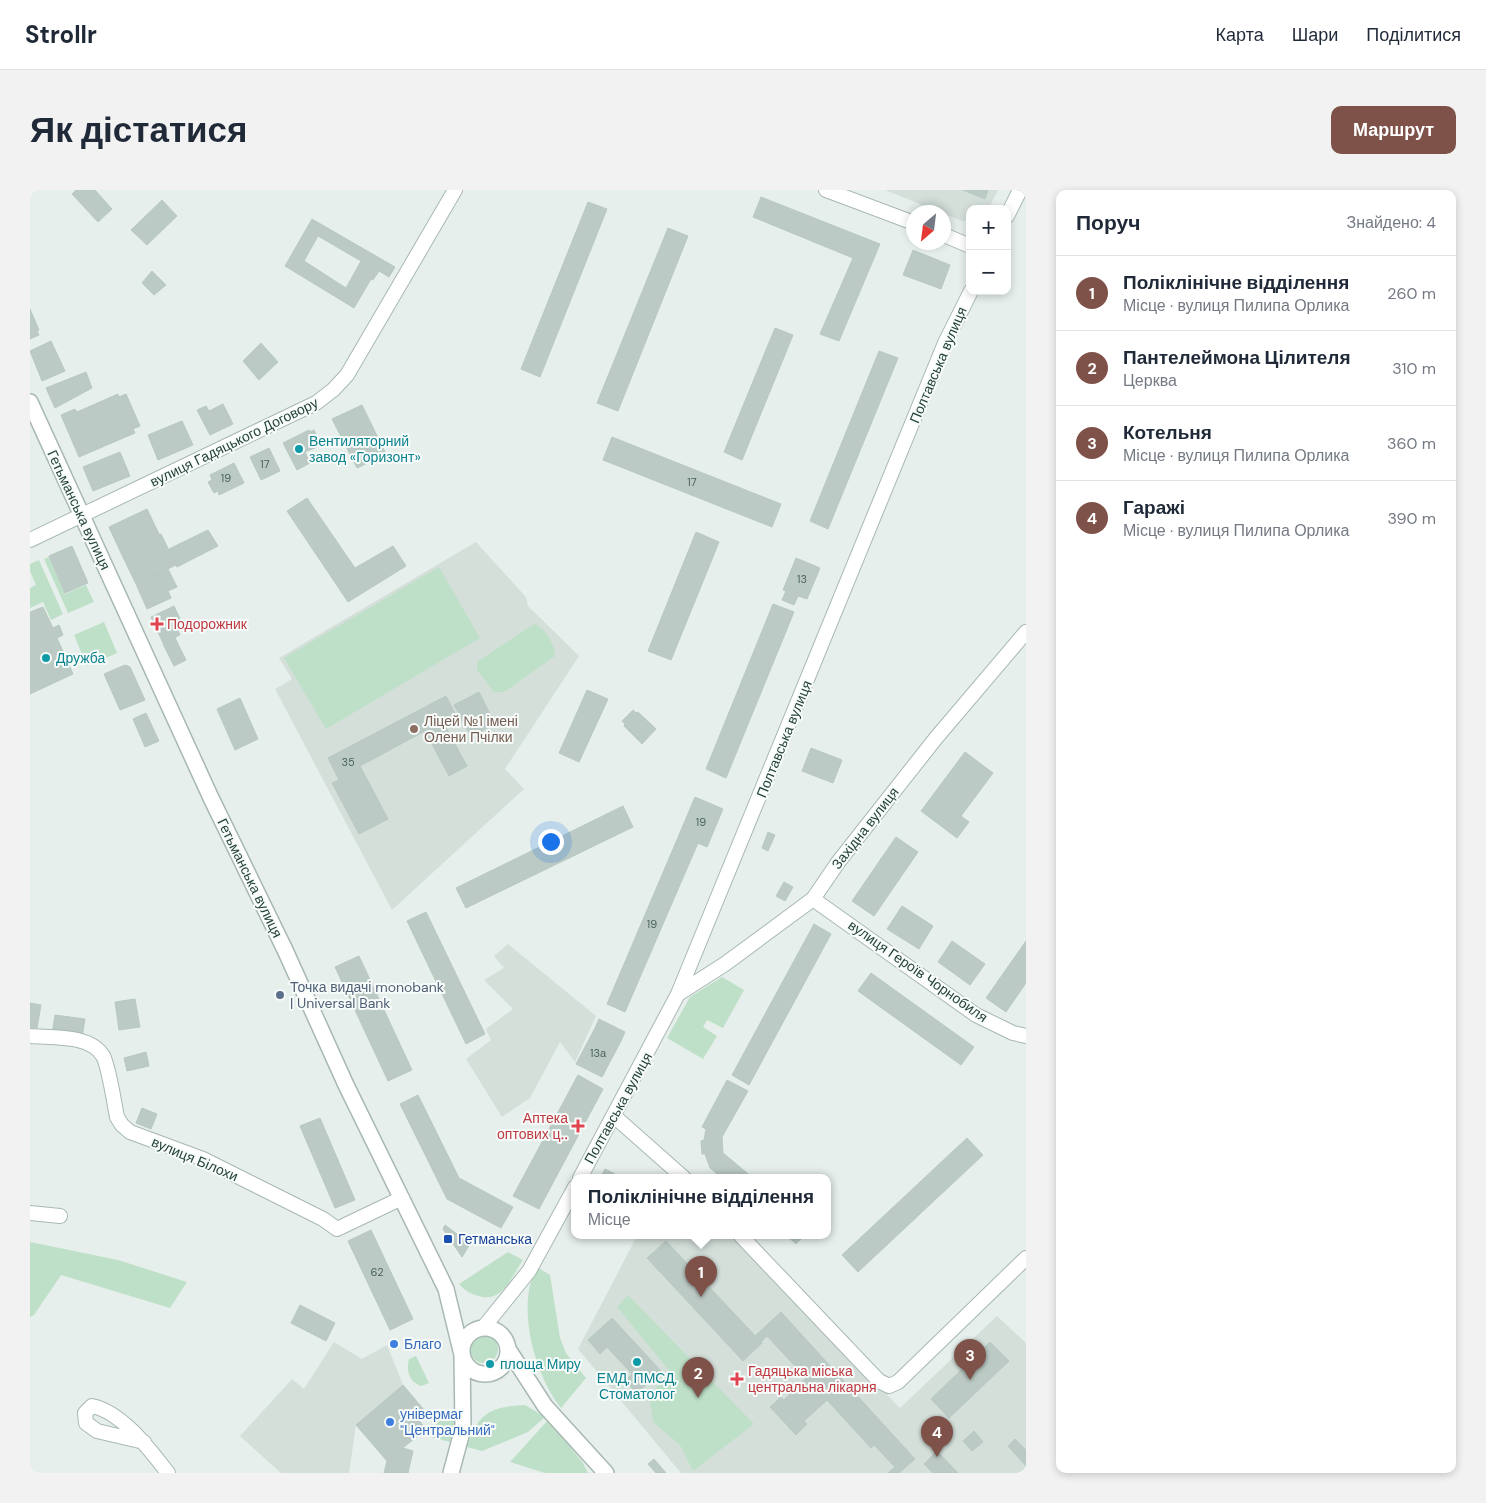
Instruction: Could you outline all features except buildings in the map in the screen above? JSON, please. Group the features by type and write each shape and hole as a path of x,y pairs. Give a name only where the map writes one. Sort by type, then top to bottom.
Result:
{"street":[{"name":"вулиця Гадяцького Договору","path":"30,540 316,403 333,390 347,375 456,190"},
{"path":"826,190 906,220"},
{"path":"1011,208 1020,190"},
{"path":"951,238 966,244"},
{"name":"Полтавська вулиця","path":"582,1174 678,994 945,343 969,295"},
{"name":"Гетьманська вулиця","path":"30,402 81,516 346,1085 448,1295 462,1355"},
{"name":"Західна вулиця","path":"678,994 725,964 813,899 839,860 930,746 1026,632"},
{"name":"вулиця Героїв Чорнобиля","path":"813,899 976,1015 1013,1033 1026,1036"},
{"name":"вулиця Білохи","path":"30,1036 80,1040 93,1046 103,1056 117,1117 130,1132 203,1159 323,1219 337,1229 402,1198"},
{"path":"614,1116 679,1174"},
{"path":"483,1328 529,1271 571,1194"},
{"path":"30,1213 60,1216"},
{"path":"745,1239 879,1381 888,1386 898,1382 1026,1258"},
{"path":"451,1473 464,1428 462,1355 466,1338 476,1330 483,1328 498,1332 503,1337 508,1349 545,1406 603,1471"},
{"path":"462,1355 471,1369 483,1374 489,1374 501,1367 505,1362 508,1349"},
{"path":"144,1442 168,1473"}],"shaded area":[{"path":"885,190 998,190 990,205 966,205 966,220 951,217 951,205 922,205"},
{"name":"Ліцей №1 імені Олени Пчілки","path":"476,542 526,597 528,606 579,656 505,769 524,789 392,910 275,689 292,679 279,658"},
{"path":"508,944 596,1016 575,1062 560,1042 530,1098 502,1117 466,1059 491,1040 486,1029 513,1009 484,980 504,968 494,956"},
{"name":"Гадяцька міська центральна лікарня","path":"635,1239 737,1239 900,1408 997,1316 1026,1343 1026,1473 681,1473 578,1349"},
{"path":"334,1342 362,1359 387,1345 403,1385 356,1425 349,1473 281,1473 240,1436 292,1379 304,1389"}],"green space":[{"path":"49,557 65,594 86,585 94,602 68,613 44,559"},
{"path":"39,560 63,614 51,620 43,602 30,608 30,588 36,585 30,571 30,564"},
{"path":"439,567 480,638 326,729 284,658"},
{"path":"104,622 117,653 87,666 74,635"},
{"path":"534,624 549,637 554,647 555,656 504,692 494,692 477,670 477,662"},
{"path":"722,977 744,990 723,1028 707,1020 703,1027 717,1036 703,1059 667,1038 690,997"},
{"path":"30,1242 118,1260 187,1282 170,1308 61,1275 34,1315 30,1317"},
{"path":"508,1252 523,1260 501,1292 494,1296 479,1296 468,1292 459,1284"},
{"path":"537,1267 550,1275 560,1338 566,1353 586,1378 561,1408 543,1378 531,1340 528,1301 531,1283"},
{"path":"628,1295 754,1424 693,1471 680,1445 653,1422 649,1395 671,1373 617,1307"},
{"path":"484,1335 494,1339 498,1349 494,1359 484,1363 474,1359 470,1349 474,1339"},
{"path":"416,1356 429,1383 421,1386 411,1379 408,1372 409,1359"},
{"path":"525,1405 545,1417 528,1432 482,1451 467,1447 476,1426 487,1414 494,1410"},
{"path":"458,1412 450,1442 431,1437 434,1427 440,1420"},
{"path":"548,1420 583,1463 588,1473 545,1473 510,1462"}],"place":[{"name":"Вентиляторний завод «Горизонт»","path":"299,449"},
{"name":"Подорожник","path":"157,624"},
{"name":"Дружба","path":"46,658"},
{"name":"Ліцей №1 імені Олени Пчілки","path":"414,729"},
{"name":"Точка видачі monobank | Universal Bank","path":"280,995"},
{"name":"Аптека оптових ц‥","path":"578,1126"},
{"name":"Гетманська","path":"448,1239"},
{"name":"Поліклінічне відділення","path":"701,1297"},
{"name":"Благо","path":"394,1344"},
{"name":"ЕМД, ПМСД, Стоматолог","path":"637,1362"},
{"name":"площа Миру","path":"490,1364"},
{"name":"Гадяцька міська центральна лікарня","path":"737,1379"},
{"name":"Котельня","path":"970,1380"},
{"name":"Пантелеймона Цілителя","path":"698,1398"},
{"name":"універмаг \"Центральний\"","path":"390,1422"},
{"name":"Гаражі","path":"937,1457"}]}
